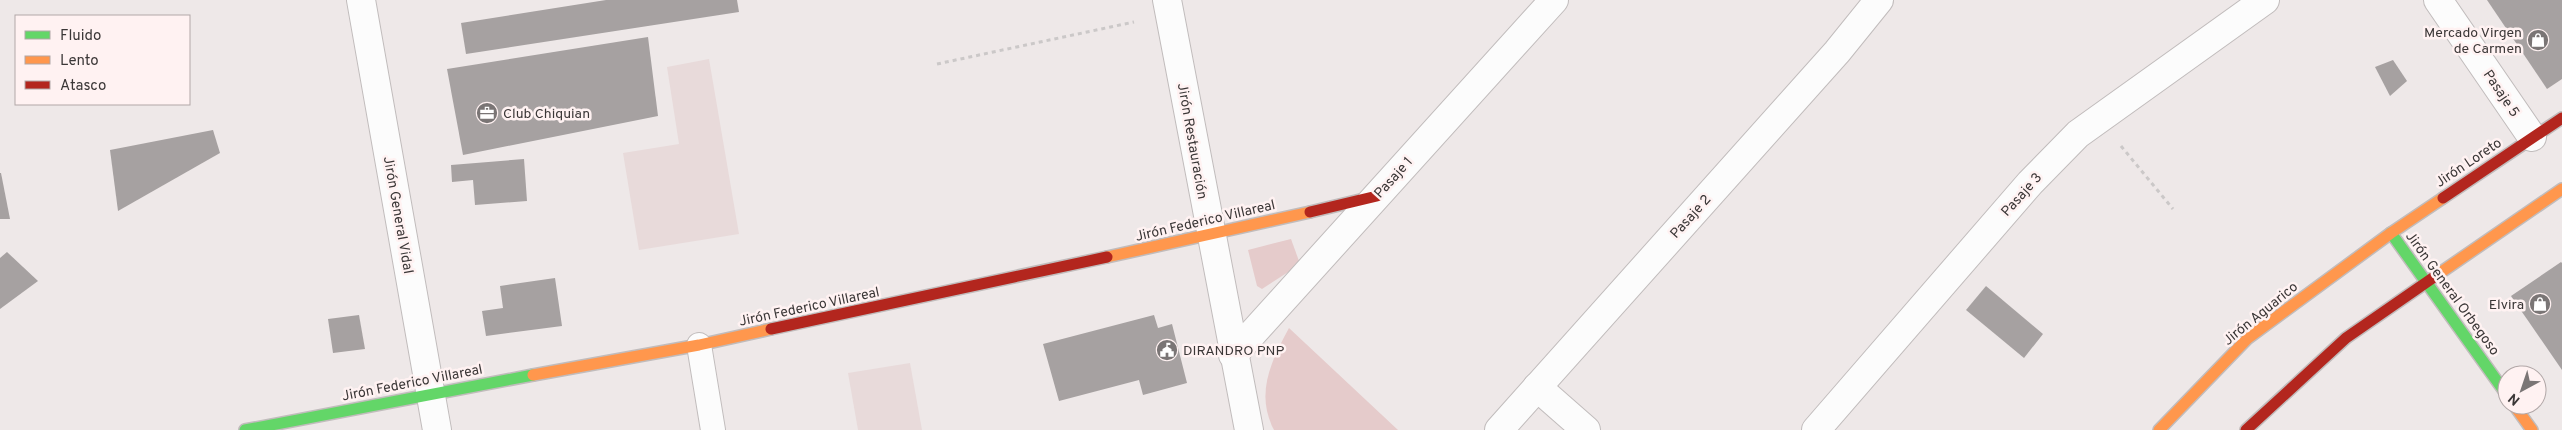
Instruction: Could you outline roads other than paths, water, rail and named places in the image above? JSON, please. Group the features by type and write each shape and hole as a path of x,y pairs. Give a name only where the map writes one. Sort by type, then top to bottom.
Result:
{"street":[{"name":"Jirón General Vidal","path":"361,0 437,430"},
{"name":"Pasaje 1","path":"1233,355 1554,0"},
{"name":"Pasaje 2","path":"1499,430 1837,52 1879,0"},
{"name":"Pasaje 3","path":"1816,430 2030,183 2078,134 2265,0"},
{"name":"Pasaje 5","path":"2438,0 2532,137"},
{"name":"Jirón Restauración","path":"1169,7 1233,355 1249,430"},
{"name":"Jirón Loreto","path":"2391,233 2562,118"},
{"path":"2246,430 2346,338 2562,189"},
{"name":"Jirón Federico Villareal","path":"245,430 430,393 699,345 1211,235 1377,196"},
{"name":"Jirón General Orbegoso","path":"2391,233 2497,381"},
{"name":"Jirón Aguarico","path":"2159,430 2248,338 2391,233"},
{"path":"1538,387 1586,430"},
{"path":"2521,415 2532,430"}],"lane":[{"path":"699,345 713,430"}],"place":[{"name":"Mercado Virgen de Carmen","path":"2538,40"},
{"name":"Club Chiquian","path":"487,113"},
{"name":"Elvira","path":"2540,304"},
{"name":"DIRANDRO PNP","path":"1167,350"}]}
